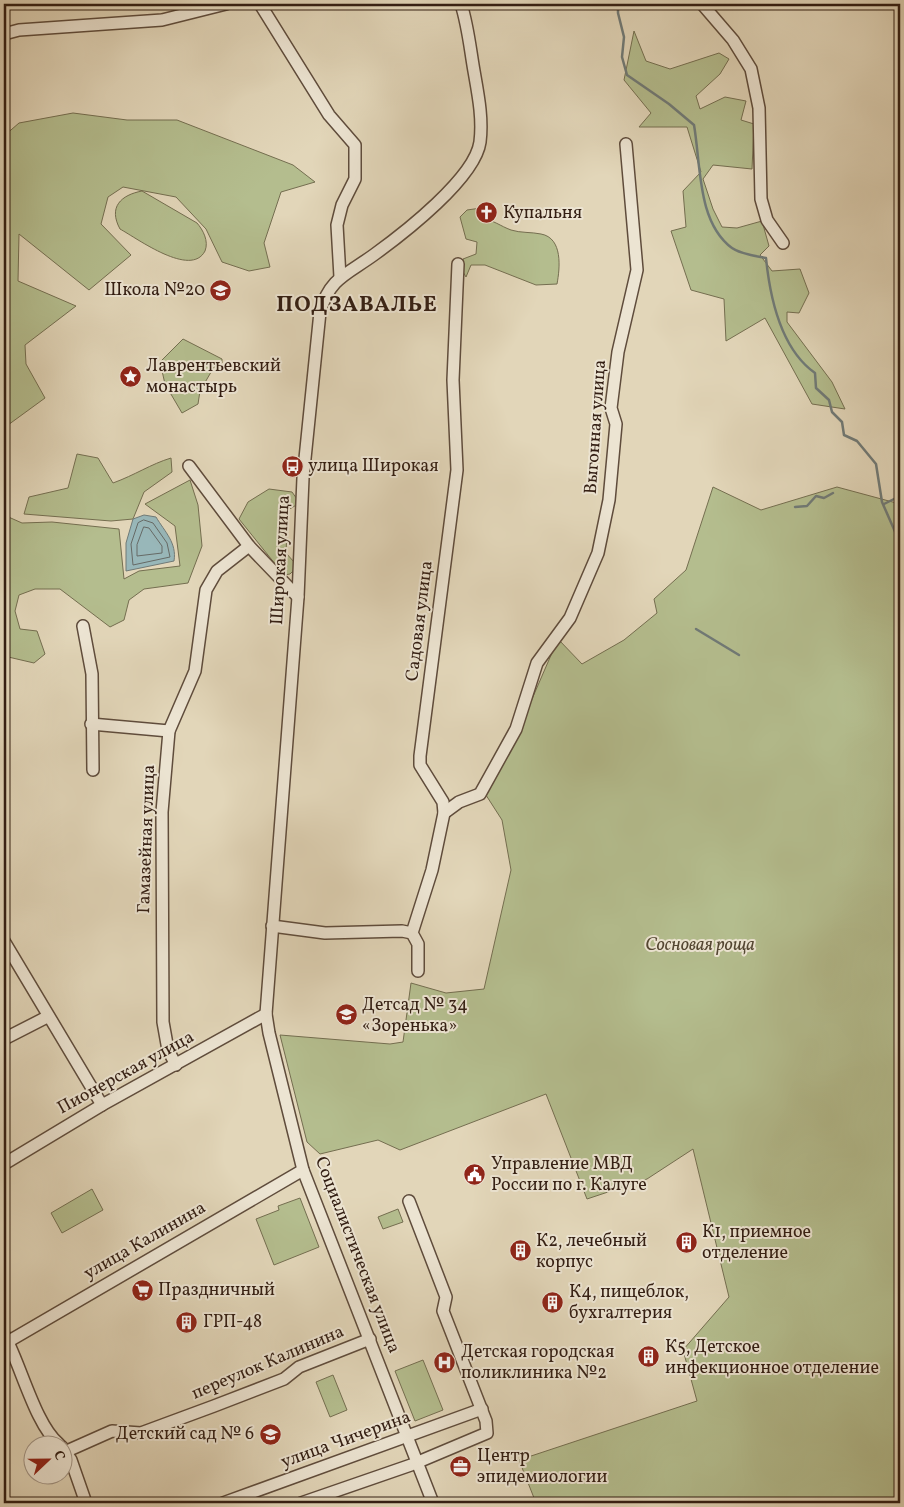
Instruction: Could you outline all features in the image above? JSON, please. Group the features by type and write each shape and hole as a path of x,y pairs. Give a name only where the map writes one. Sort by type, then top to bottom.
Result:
{"street":[{"path":"4,34 19,30 162,20 226,4"},
{"path":"260,4 329,115 354,145 355,179 342,205 337,225 340,277"},
{"name":"Широкая улица","path":"266,1014 298,597 303,478 320,312 325,295 340,277 375,254 431,209 464,174 480,144 480,127 470,40 461,4"},
{"path":"702,4 733,40 751,69 759,108 761,199 767,220 783,243"},
{"name":"Выгонная улица","path":"444,813 459,802 480,794 516,729 537,663 570,618 598,553 609,500 616,424 611,408 618,352 637,270 626,144"},
{"name":"Садовая улица","path":"444,813 443,802 420,765 420,756 457,470 453,380 458,264"},
{"path":"189,466 248,546 298,597"},
{"name":"Гамазейная улица","path":"176,1065 168,1050 163,1022 162,812 169,731 195,671 206,590 217,570 248,546"},
{"path":"83,626 92,674 91,724 93,770"},
{"path":"91,724 169,731"},
{"path":"418,971 418,944 412,933 432,870 444,813"},
{"path":"272,926 325,933 402,931 412,933"},
{"path":"4,941 102,1105"},
{"name":"Пионерская улица","path":"4,1164 102,1105 266,1014"},
{"name":"Социалистическая улица","path":"266,1014 303,1170 433,1503"},
{"path":"4,1039 48,1017"},
{"name":"улица Калинина","path":"5,1340 303,1170"},
{"path":"301,1503 418,1462 487,1433 482,1409 443,1311 446,1297 409,1201"},
{"name":"переулок Калинина","path":"72,1445 112,1431 141,1433 284,1379 299,1367 370,1339"},
{"path":"5,1340 16,1357 46,1431 49,1434"},
{"name":"улица Чичерина","path":"223,1503 482,1409"},
{"path":"72,1470 86,1503"}],"green space":[{"path":"634,31 646,61 670,69 719,53 729,59 720,74 696,96 700,109 725,97 746,101 741,120 754,124 752,169 713,165 703,179 713,209 722,227 737,228 762,221 769,246 760,255 772,271 800,269 809,293 799,313 787,312 787,322 832,382 845,409 812,404 765,318 726,341 724,299 691,290 671,231 686,227 683,191 701,172 687,127 639,127 651,113 624,80"},
{"path":"73,113 127,120 177,120 293,165 315,182 281,192 264,243 270,267 249,271 222,262 206,229 176,197 123,187 108,197 101,224 131,255 89,290 19,234 18,281 76,306 25,345 26,364 45,398 8,425 4,434 4,136 19,123"},
{"path":"142,191 197,223 206,240 205,251 198,258 188,260 177,259 164,254 120,229 115,214 116,208 123,199"},
{"path":"481,208 482,219 515,231 541,234 553,241 557,247 559,262 557,284 536,285 485,265 471,265 466,277 462,270 463,259 476,254 477,242 466,239 460,217 467,210"},
{"path":"183,339 222,359 222,363 214,367 200,391 198,404 182,413 165,384 160,362"},
{"path":"77,454 98,458 113,483 171,458 172,472 144,492 133,519 111,521 24,514 29,497 68,488"},
{"path":"190,480 198,505 202,546 188,583 144,589 129,600 124,620 110,627 60,589 35,589 19,595 15,611 20,629 37,631 45,654 34,663 4,656 4,515 22,523 52,522 119,529 124,579 139,571 180,566 175,526 145,504"},
{"name":"Сосновая роща","path":"713,487 761,510 837,487 900,504 900,1503 536,1503 519,1460 697,1401 683,1350 729,1297 693,1149 647,1179 587,1199 546,1094 400,1150 378,1140 320,1154 307,1142 280,1035 390,1044 403,1042 411,983 446,993 484,989 511,870 502,820 484,792 519,729 558,639 582,664 624,640 657,613 654,599 686,570"},
{"path":"269,489 292,492 297,499 298,504 288,510 286,553 294,562 295,569 290,574 284,575 239,519 248,502"},
{"path":"92,1189 103,1210 62,1233 51,1213"},
{"path":"300,1198 319,1247 274,1265 256,1219 279,1210 278,1206"},
{"path":"398,1209 403,1222 383,1229 378,1217"},
{"path":"423,1360 443,1410 415,1421 395,1371"},
{"path":"333,1375 347,1410 330,1417 316,1382"}],"water":[{"path":"144,515 156,517 172,543 174,561 126,571 126,543 133,519"}],"waterway":[{"path":"618,4 618,13 624,37 622,57 627,75 669,104 694,125 702,192 712,223 721,237 735,250 766,258 774,306 786,337 803,363 815,373 816,388 829,400 832,412 842,422 844,435 857,441 876,464 882,502 900,543"},
{"path":"795,507 807,506 816,496 824,498 833,493"},
{"path":"884,504 900,496"},
{"path":"696,629 739,655"}],"place":[{"name":"Купальня","path":"487,213"},
{"name":"Школа №20","path":"221,290"},
{"name":"Лаврентьевский монастырь","path":"130,376"},
{"name":"улица Широкая","path":"292,466"},
{"name":"Детсад № 34 «Зоренька»","path":"346,1015"},
{"name":"Управление МВД России по г. Калуге","path":"475,1174"},
{"name":"К1, приемное отделение","path":"686,1242"},
{"name":"К2, лечебный корпус","path":"520,1251"},
{"name":"Праздничный","path":"142,1290"},
{"name":"К4, пищеблок, бухгалтерия","path":"553,1302"},
{"name":"ГРП-48","path":"187,1322"},
{"name":"К5, Детское инфекционное отделение","path":"649,1357"},
{"name":"Детская городская поликлиника №2","path":"445,1362"},
{"name":"Детский сад № 6","path":"270,1434"},
{"name":"Центр эпидемиологии","path":"461,1466"}],"district":[{"name":"ПОДЗАВАЛЬЕ","path":"357,305"}]}
